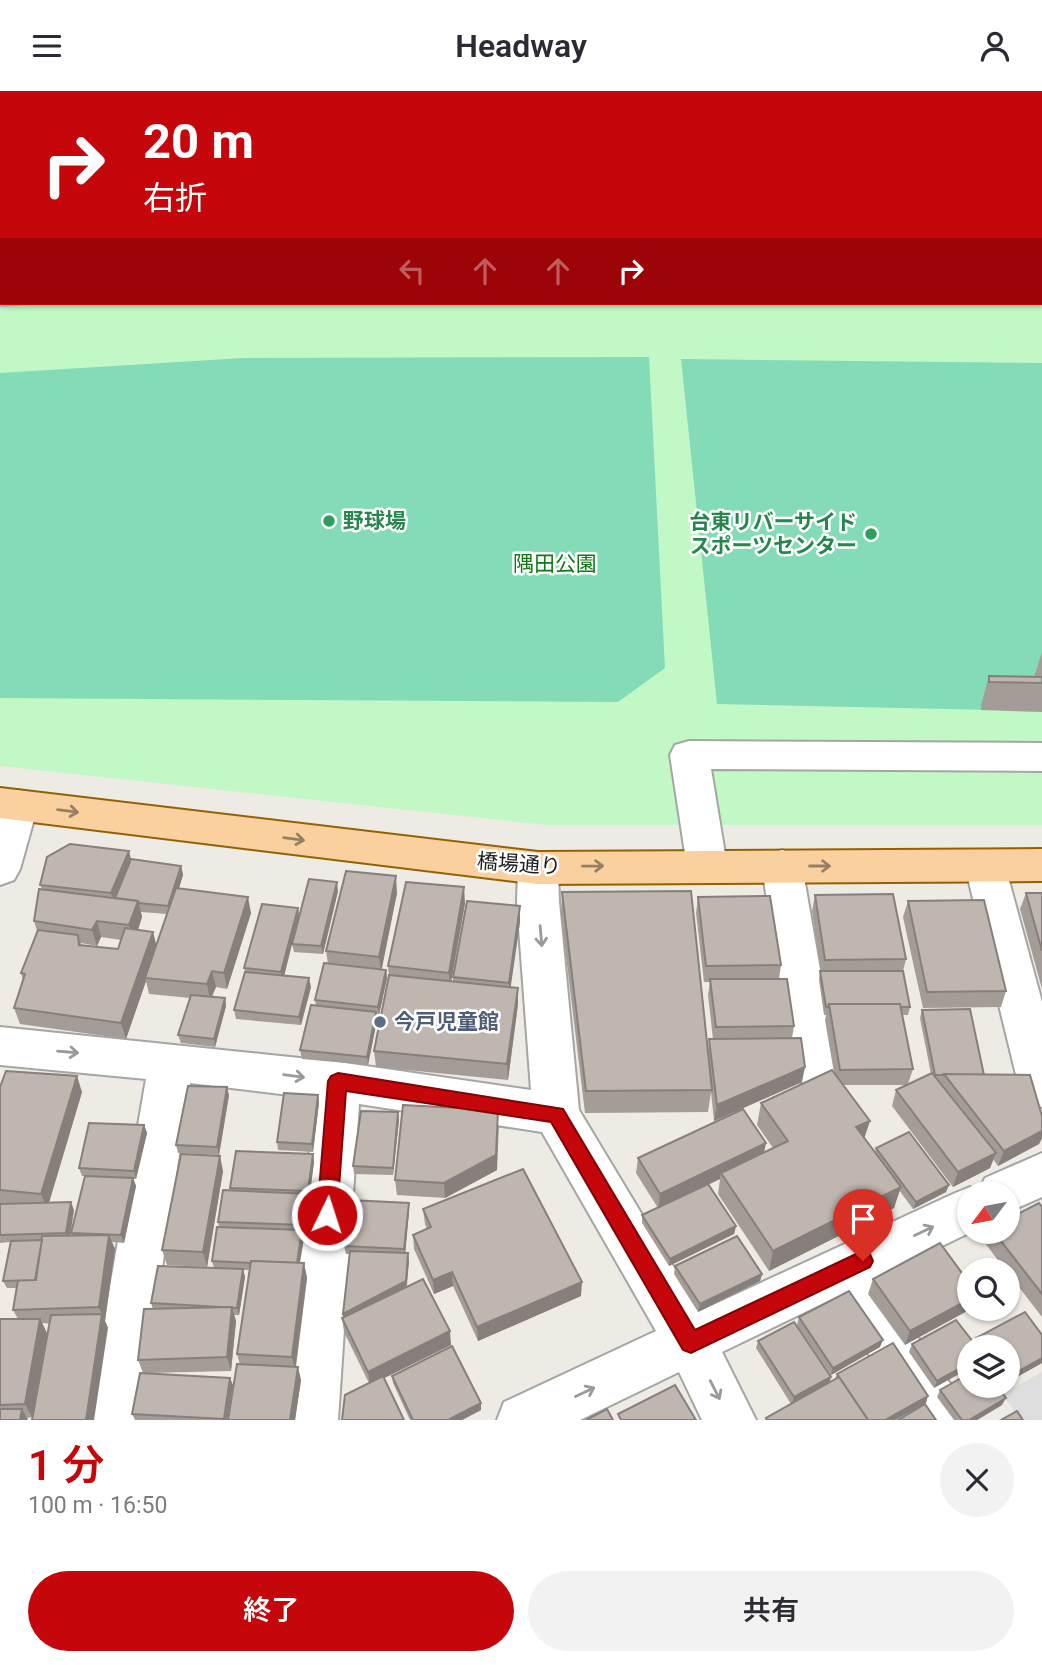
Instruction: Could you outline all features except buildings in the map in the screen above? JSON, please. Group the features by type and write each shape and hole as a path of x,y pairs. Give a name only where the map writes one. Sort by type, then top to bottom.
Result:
{"main road":[{"name":"橋場通り","path":"9,804 538,868 1042,865"}],"street":[{"path":"708,866 689,755 1042,757"},
{"path":"0,869 9,804"},
{"path":"782,866 814,1067"},
{"path":"985,866 1042,1087"},
{"path":"538,868 538,902 556,1114 691,1343 730,1420"},
{"path":"0,1046 338,1081 556,1114"},
{"path":"113,1420 171,1062"},
{"path":"312,1420 338,1081"},
{"path":"1020,1184 1042,1174"},
{"path":"523,1420 957,1215"},
{"path":"842,1271 944,1420"}],"green space":[{"name":"隅田公園","path":"1042,305 1042,825 546,825 0,766 0,307"},
{"name":"野球場","path":"649,357 665,668 618,702 0,698 0,373 243,358"},
{"name":"台東リバーサイド スポーツセンター","path":"681,359 1042,363 1042,711 717,704"}],"shaded area":[{"path":"1042,1372 1042,1420 1021,1420 1005,1398 1020,1398 1020,1384"}],"water":[{"path":"0,305 32,305 0,307"}],"place":[{"name":"野球場","path":"329,521"},
{"name":"台東リバーサイド スポーツセンター","path":"871,534"},
{"name":"今戸児童館","path":"380,1022"}],"route":[{"path":"327,1215 338,1081 556,1114 691,1343 863,1261"}]}
